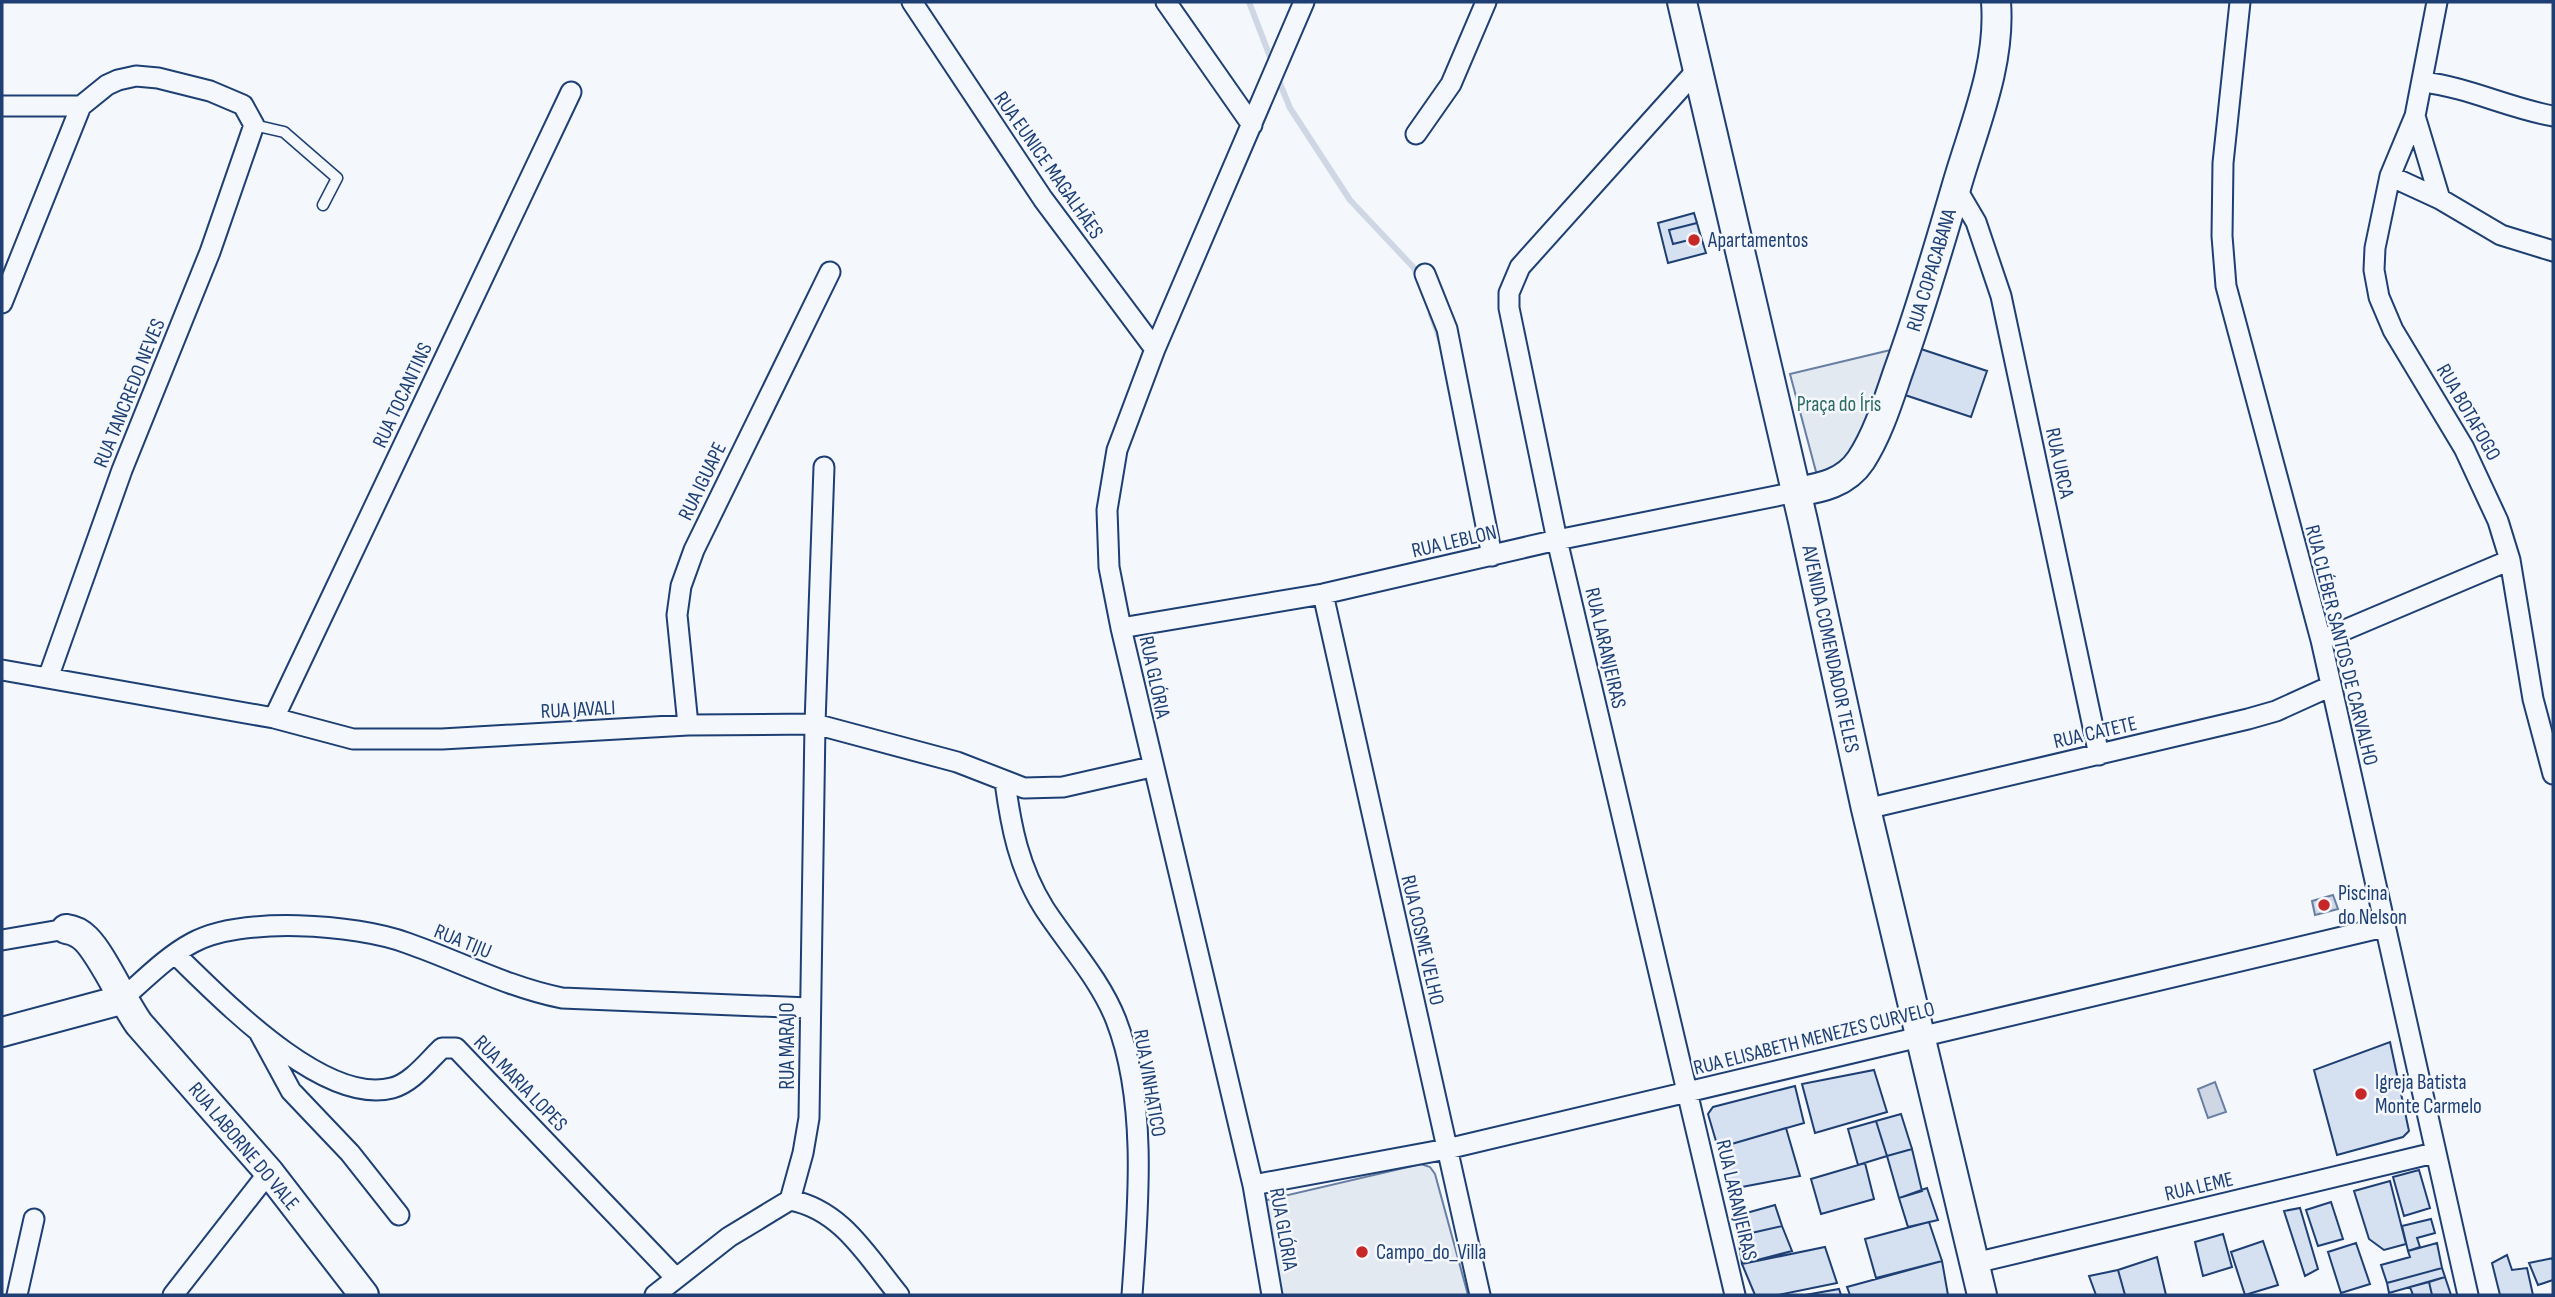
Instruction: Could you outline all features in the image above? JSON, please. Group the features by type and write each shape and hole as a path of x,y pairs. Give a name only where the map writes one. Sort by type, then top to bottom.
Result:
{"main road":[{"name":"AVENIDA COMENDADOR TELES","path":"1682,2 1796,492 1866,809 1982,1295"},
{"name":"RUA COPACABANA","path":"1796,492 1846,477 1860,461 1881,418 1926,295 1994,51 1996,2"},
{"name":"RUA LABORNE DO VALE","path":"66,929 75,930 89,942 121,1000 269,1172 364,1295"},
{"path":"2,1032 121,1000"}],"street":[{"name":"RUA EUNICE MAGALHÃES","path":"912,2 1043,200 1155,349"},
{"path":"1166,2 1252,125"},
{"name":"RUA GLÓRIA","path":"1272,1295 1253,1185 1151,767 1121,628 1109,567 1107,510 1117,450 1155,349 1304,2"},
{"path":"1416,134 1451,84 1486,2"},
{"name":"RUA CLÉBER SANTOS DE CARVALHO","path":"2240,2 2223,163 2222,236 2226,286 2321,640 2468,1295"},
{"name":"RUA BOTAFOGO","path":"2437,2 2415,116 2390,176 2375,248 2374,270 2379,297 2393,330 2481,479 2498,520 2510,561 2533,699 2553,774"},
{"name":"RUA LARANJEIRAS","path":"1696,71 1520,267 1512,282 1509,307 1557,540 1735,1295"},
{"path":"2,303 81,106 107,85 136,76 158,78 210,91 243,105 254,125"},
{"path":"2422,82 2466,89 2529,112 2553,116"},
{"name":"RUA TOCANTINS","path":"274,718 571,92"},
{"path":"2,106 81,106"},
{"path":"2415,116 2440,199"},
{"name":"RUA TANCREDO NEVES","path":"48,678 121,470 209,252 254,125"},
{"path":"2390,176 2440,199 2501,235 2553,251"},
{"name":"RUA URCA","path":"1956,188 1976,222 2001,296 2099,755"},
{"name":"RUA IGUAPE","path":"688,725 677,615 681,586 694,550 830,272"},
{"path":"1425,274 1447,329 1480,559"},
{"name":"RUA MARAJO","path":"790,1200 803,1153 808,1118 815,724 824,467"},
{"name":"RUA LEBLON","path":"1121,628 1323,594 1557,540 1796,492"},
{"path":"2321,640 2510,561"},
{"name":"RUA COSME VELHO","path":"1323,594 1480,1295"},
{"name":"RUA JAVALI","path":"2,670 274,718 353,739 401,740 688,725 815,724 957,762 1024,788 1044,789 1151,767"},
{"name":"RUA CATETE","path":"1866,809 2266,713 2331,686"},
{"name":"RUA VINHATICO","path":"1005,782 1013,840 1027,878 1044,908 1102,993 1116,1020 1125,1055 1140,1167 1132,1295"},
{"name":"RUA TIJU","path":"121,1000 175,954 209,935 243,927 319,926 404,941 526,991 562,998 809,1008"},
{"name":"RUA ELISABETH MENEZES CURVELO","path":"1253,1185 1447,1149 2384,927"},
{"path":"2,940 66,929"},
{"name":"RUA MARIA LOPES","path":"175,954 260,1034 330,1079 376,1090 407,1082 442,1048 456,1048 675,1277"},
{"path":"260,1034 291,1091 350,1153 399,1215"},
{"name":"RUA LEME","path":"1975,1263 2434,1153"},
{"path":"173,1295 269,1172"},
{"path":"655,1295 729,1237 790,1200 813,1205 830,1216 899,1295"},
{"path":"18,1295 34,1219"}],"lane":[{"path":"254,125 284,132 337,178 323,205"}],"green space":[{"name":"Praça do Íris","path":"1899,348 1853,459 1819,483 1790,374"},
{"name":"Campo_do_Villa","path":"1421,1164 1430,1167 1435,1174 1468,1295 1279,1295 1264,1204 1267,1200"}],"shaded area":[{"name":"Piscina do Nelson","path":"2333,895 2338,909 2315,915 2312,901"},
{"path":"2215,1082 2226,1112 2208,1118 2198,1089"}],"building":[{"name":"Apartamentos","path":"1694,213 1697,223 1669,230 1673,244 1701,237 1706,253 1668,263 1658,223"},
{"path":"1697,223 1701,237 1673,244 1669,230"},
{"path":"1921,349 1987,371 1971,417 1905,395"},
{"name":"Igreja Batista Monte Carmelo","path":"2390,1042 2409,1131 2403,1137 2337,1155 2314,1070"},
{"path":"1874,1070 1887,1112 1815,1133 1802,1084"},
{"path":"1795,1086 1804,1123 1718,1148 1708,1114 1713,1107"},
{"path":"1901,1114 1912,1149 1887,1156 1876,1121"},
{"path":"1876,1121 1887,1156 1858,1165 1848,1129"},
{"path":"1786,1128 1800,1176 1731,1189 1718,1148"},
{"path":"1912,1149 1922,1191 1899,1198 1887,1156"},
{"path":"1865,1163 1874,1199 1821,1214 1811,1179"},
{"path":"2419,1170 2430,1208 2404,1216 2393,1177"},
{"path":"2390,1181 2406,1244 2384,1250 2369,1239 2354,1191"},
{"path":"1927,1188 1938,1220 1908,1227 1899,1198"},
{"path":"2331,1202 2343,1239 2318,1246 2306,1210"},
{"path":"1775,1205 1782,1226 1738,1236 1732,1217"},
{"path":"2300,1208 2318,1269 2305,1276 2284,1211"},
{"path":"2431,1219 2435,1233 2417,1238 2420,1247 2408,1251 2402,1226"},
{"path":"1929,1222 1942,1261 1876,1278 1865,1239"},
{"path":"1782,1226 1792,1251 1742,1264 1738,1236"},
{"path":"2223,1234 2232,1267 2203,1276 2195,1242"},
{"path":"2263,1241 2278,1285 2245,1295 2231,1252"},
{"path":"2356,1243 2370,1284 2341,1293 2328,1252"},
{"path":"2437,1243 2442,1268 2387,1283 2381,1265 2410,1257 2408,1251"},
{"path":"1825,1247 1837,1283 1778,1295 1755,1295 1742,1264"},
{"path":"2507,1255 2512,1270 2527,1268 2533,1295 2500,1295 2492,1263"},
{"path":"2157,1257 2166,1295 2125,1295 2118,1270"},
{"path":"2553,1258 2553,1280 2538,1285 2529,1263"},
{"path":"1942,1261 1948,1295 1850,1295 1847,1287"},
{"path":"2442,1268 2445,1277 2389,1293 2387,1283"},
{"path":"2118,1270 2125,1295 2096,1295 2089,1276"},
{"path":"2445,1277 2451,1295 2432,1295 2429,1282"},
{"path":"2429,1282 2432,1295 2413,1295 2410,1287"},
{"path":"1839,1289 1841,1295 1805,1295"}],"waterway":[{"path":"1249,2 1272,62"},
{"path":"1277,76 1290,108 1350,200 1414,268 1418,277"},
{"path":"1431,314 1440,340"}],"place":[{"name":"Apartamentos","path":"1694,240"},
{"name":"Piscina do Nelson","path":"2324,905"},
{"name":"Igreja Batista Monte Carmelo","path":"2361,1094"},
{"name":"Campo_do_Villa","path":"1362,1252"}]}
